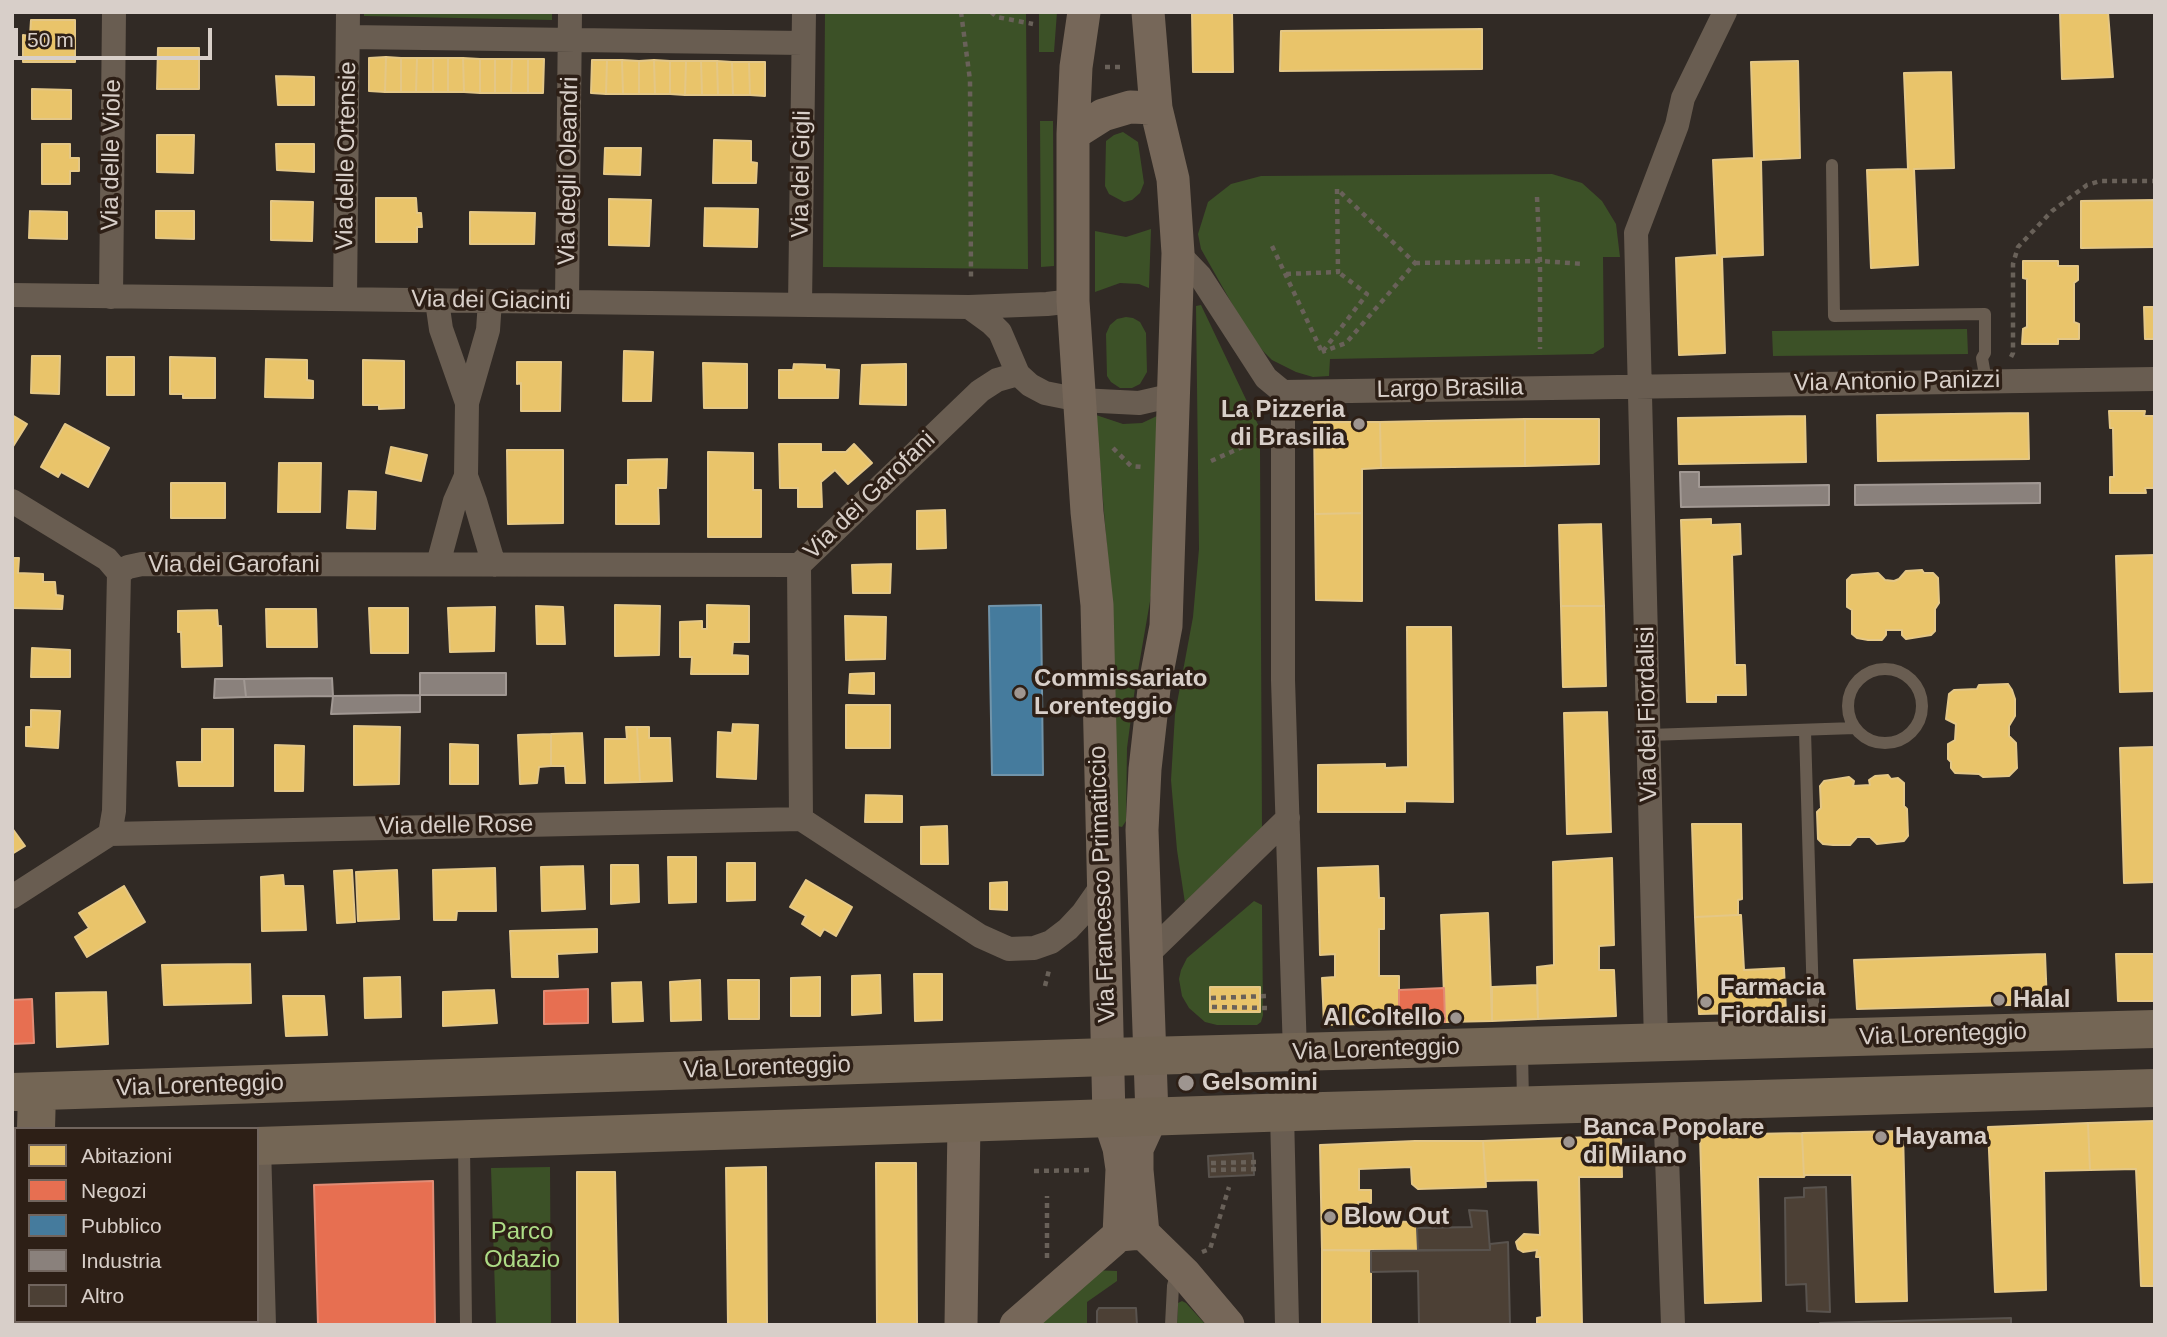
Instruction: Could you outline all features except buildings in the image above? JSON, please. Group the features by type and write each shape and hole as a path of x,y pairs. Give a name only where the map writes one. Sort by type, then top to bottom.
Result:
{"main road":[{"name":"Via Lorenteggio","path":"29,1104 259,1084 1108,1057 2155,1029"},
{"path":"258,1127 259,1084"},
{"path":"259,1146 1152,1116 2155,1088"}],"street":[{"name":"Via delle Viole","path":"111,297 114,12"},
{"name":"Via delle Ortensie","path":"345,299 348,12"},
{"name":"Via degli Oleandri","path":"567,302 570,12"},
{"name":"Via dei Gigli","path":"800,304 804,12"},
{"path":"1080,400 1073,300 1073,134 1076,67 1083,12"},
{"path":"969,307 1000,332 1018,374 1045,393 1080,400 1139,403 1174,395 1178,253 1172,179 1156,108 1148,12"},
{"path":"1640,386 1636,233 1677,125 1683,98 1726,12"},
{"name":"Via degli Oleandri","path":"348,37 570,40"},
{"path":"570,40 803,43"},
{"path":"1073,134 1103,115 1129,107 1156,108"},
{"path":"1178,253 1200,276 1266,378 1283,392 1283,680 1295,1053"},
{"name":"Via dei Giacinti","path":"12,295 969,307"},
{"path":"969,307 1047,304 1073,300"},
{"path":"437,301 441,329 467,403"},
{"path":"489,301 488,330 467,403 466,476 494,565"},
{"name":"Via dei Garofani","path":"12,501 107,559 119,573 128,567 142,564 799,565 980,391 997,380 1018,374"},
{"name":"Via Antonio Panizzi","path":"1640,386 2155,379"},
{"name":"Largo Brasilia","path":"1283,392 1640,386"},
{"name":"Via dei Fiordalisi","path":"1640,386 1656,1042"},
{"name":"Via Francesco Primaticcio","path":"1152,1116 1142,830 1152,702 1166,626 1174,395"},
{"name":"Via Francesco Primaticcio","path":"1080,400 1087,512 1097,605 1109,1118 1119,1148 1131,1234"},
{"path":"438,564 455,501 466,476"},
{"path":"799,565 802,819 980,936 1009,949 1034,948 1060,936 1083,912 1104,883"},
{"path":"12,897 110,834 114,811 119,573"},
{"name":"Via Francesco Primaticcio","path":"1145,957 1288,818"},
{"name":"Via delle Rose","path":"110,834 802,819"},
{"path":"1101,819 1126,835 1135,835 1142,830"},
{"path":"1665,1101 1673,1325"},
{"path":"1282,1113 1287,1325"},
{"path":"1016,1325 1131,1234 1137,1149 1152,1116"},
{"path":"961,1325 964,1123"},
{"path":"259,1176 264,1325"},
{"path":"1131,1234 1191,1264 1228,1325"}],"lane":[{"path":"1832,165 1834,316 1985,314 1982,358 1986,381"},
{"path":"1649,735 1855,728 1873,741 1895,742 1914,730 1923,710 1922,699 1912,679 1892,668 1870,671 1860,677 1853,685 1847,707 1855,728"},
{"path":"1805,731 1814,1038"},
{"path":"1522,1047 1523,1105"},
{"path":"464,1140 466,1325"},
{"path":"1171,1325 1174,1282 1191,1264"}],"path":[{"path":"961,12 970,92 971,278"},
{"path":"990,12 997,17 1033,24"},
{"path":"1094,66 1133,67"},
{"path":"2011,358 2013,264 2018,247 2052,211 2087,185 2100,181 2155,181"},
{"path":"1338,272 1337,189 1415,263 1540,261 1584,264"},
{"path":"1537,197 1540,349"},
{"path":"1272,246 1322,352"},
{"path":"1322,352 1346,343 1415,263"},
{"path":"1286,274 1338,272 1367,294 1322,352"},
{"path":"1211,461 1264,437"},
{"path":"1106,440 1131,466 1144,467"},
{"path":"1212,998 1269,996"},
{"path":"1212,1007 1269,1008"},
{"path":"1211,1163 1248,1162"},
{"path":"1034,1171 1098,1170"},
{"path":"1211,1170 1262,1170"},
{"path":"1191,1264 1210,1249 1229,1187"},
{"path":"1046,1262 1047,1196"}],"green space":[{"path":"364,12 552,12 552,20 364,16"},
{"path":"825,12 1026,12 1028,269 823,267"},
{"path":"1039,12 1057,12 1054,52 1039,52"},
{"path":"1040,121 1053,121 1054,266 1041,267"},
{"path":"1123,132 1138,142 1144,183 1140,193 1132,200 1124,202 1109,194 1105,186 1106,141"},
{"path":"1552,174 1582,183 1602,201 1616,224 1620,257 1603,257 1604,347 1593,354 1330,359 1329,376 1313,377 1296,372 1272,360 1248,332 1201,249 1198,234 1208,202 1231,184 1261,176"},
{"path":"1151,229 1149,288 1139,284 1120,283 1095,292 1095,231 1126,237"},
{"path":"1201,305 1262,433 1262,829 1185,903 1171,780 1175,714 1193,617 1199,549 1196,306"},
{"path":"1126,317 1140,322 1146,333 1147,372 1140,384 1132,388 1120,388 1107,376 1106,334 1117,319"},
{"path":"1967,329 1968,354 1773,356 1772,331"},
{"path":"1096,415 1123,424 1142,423 1157,416 1157,561 1127,748 1126,821 1122,827 1117,826 1111,597"},
{"path":"1254,901 1262,905 1261,1022 1257,1025 1217,1025 1205,1022 1189,1008 1182,996 1179,979 1181,970 1187,958"},
{"name":"Parco Odazio","path":"550,1167 551,1325 496,1325 491,1168"},
{"path":"1091,1270 1117,1271 1117,1281 1087,1302 1087,1325 1030,1325"},
{"path":"1182,1301 1206,1325 1177,1325 1178,1303"}],"place":[{"name":"La Pizzeria di Brasilia","path":"1359,424"},
{"name":"Commissariato Lorenteggio","path":"1020,693"},
{"name":"Halal","path":"1999,1000"},
{"name":"Farmacia Fiordalisi","path":"1706,1002"},
{"name":"Al Coltello","path":"1456,1018"},
{"name":"Gelsomini","path":"1186,1083"},
{"name":"Hayama","path":"1881,1137"},
{"name":"Banca Popolare di Milano","path":"1569,1142"},
{"name":"Blow Out","path":"1330,1217"}]}
